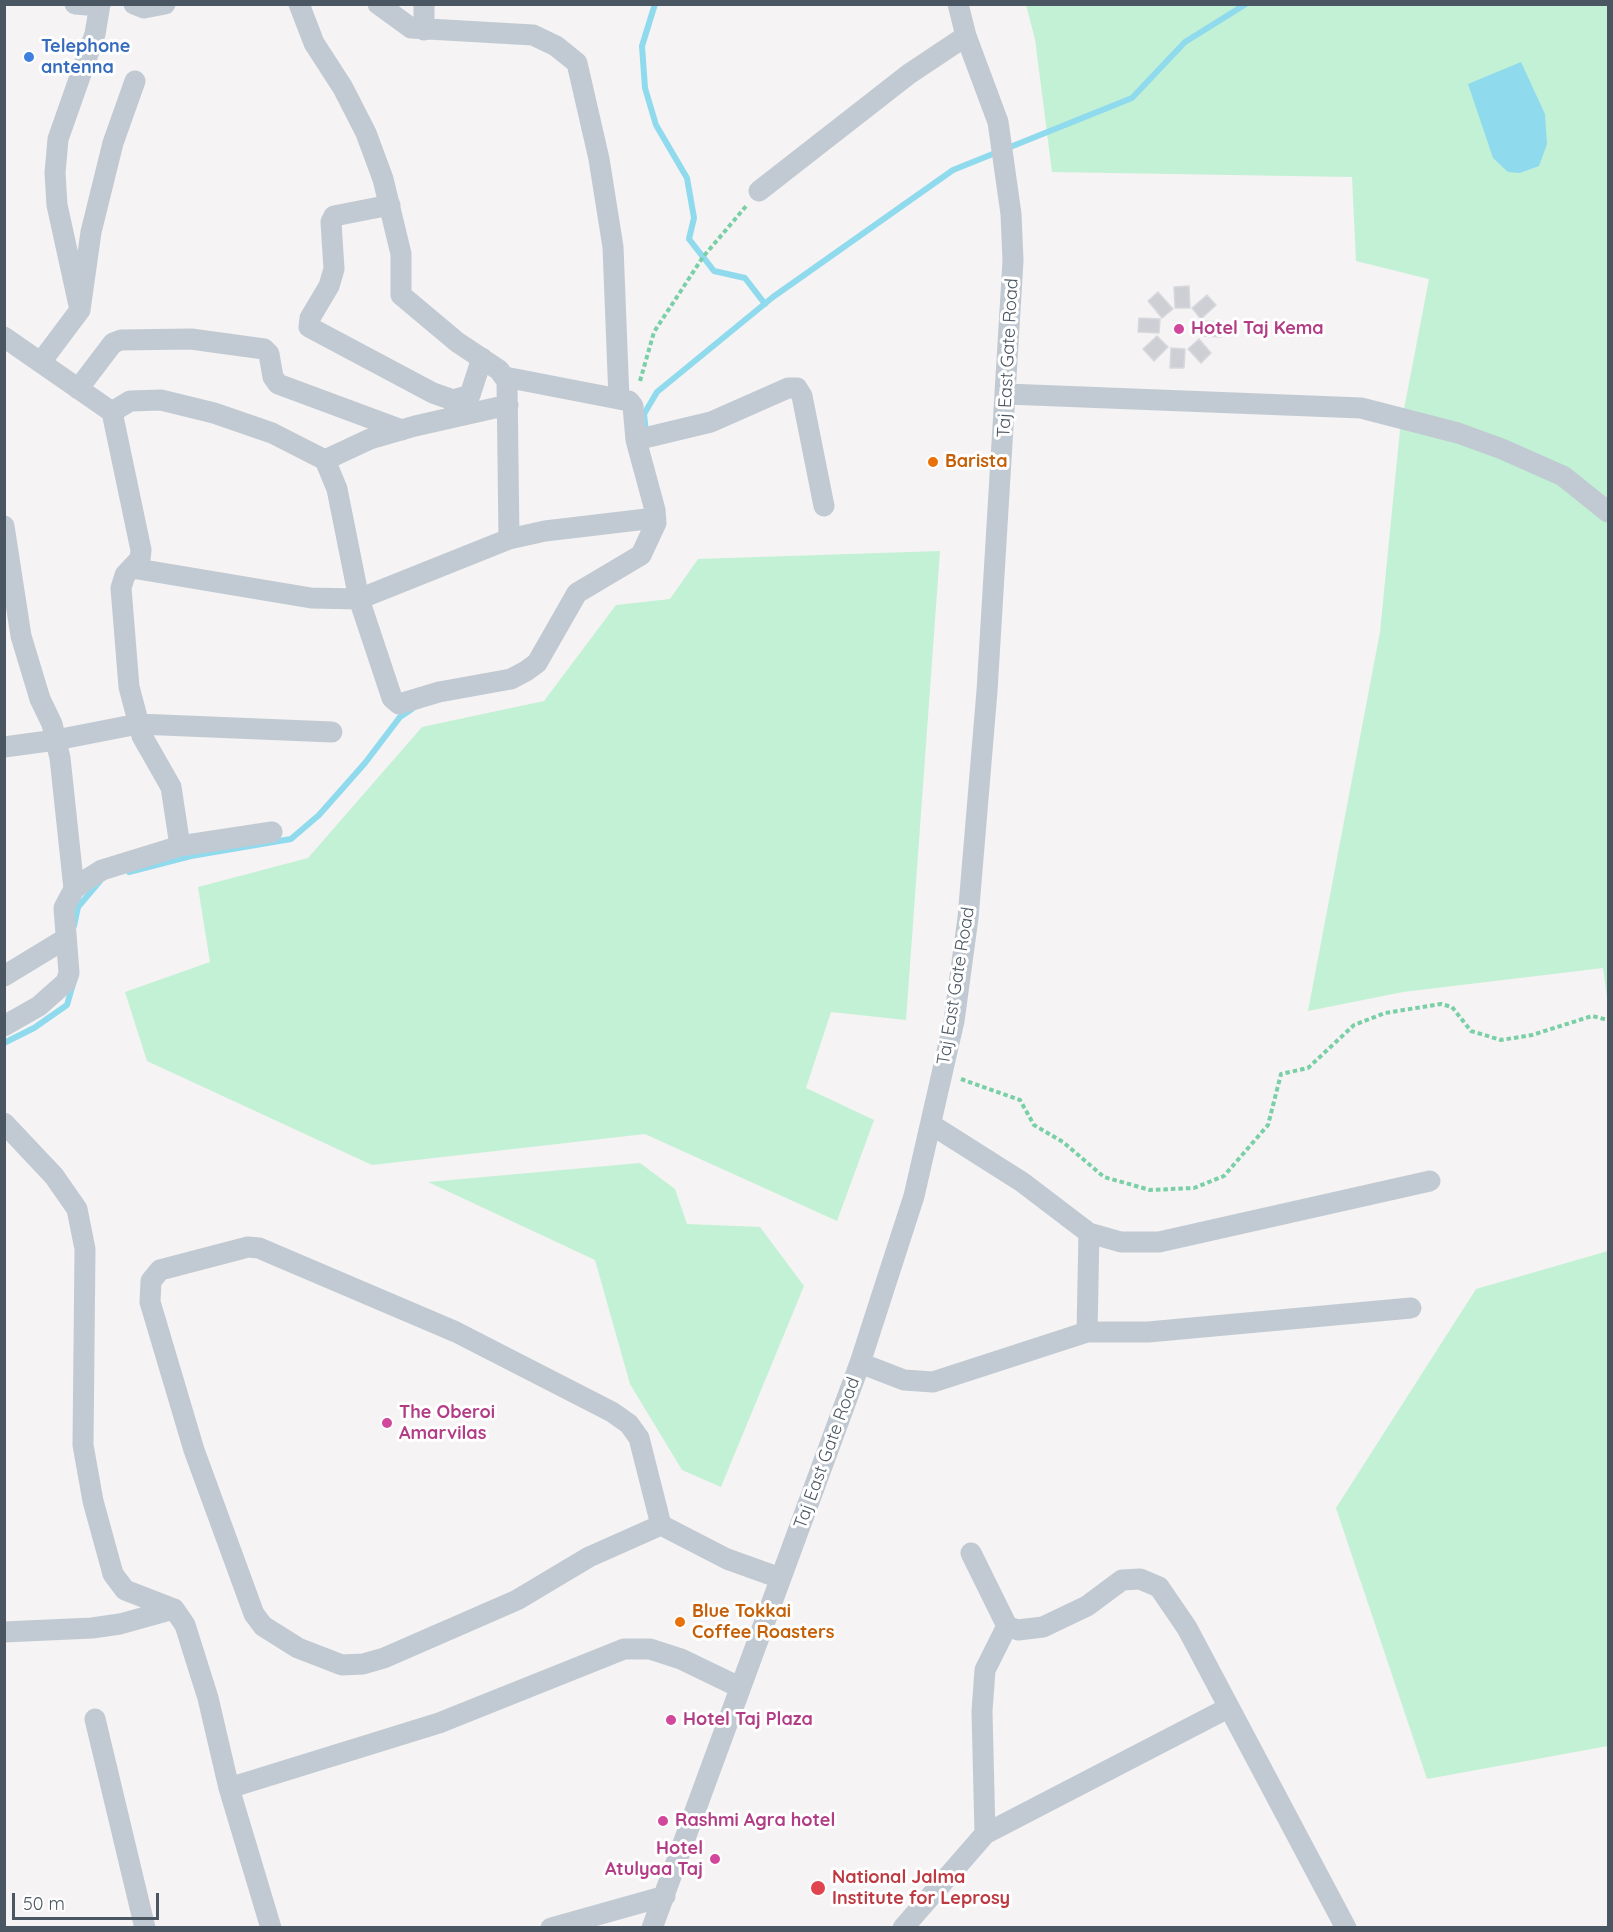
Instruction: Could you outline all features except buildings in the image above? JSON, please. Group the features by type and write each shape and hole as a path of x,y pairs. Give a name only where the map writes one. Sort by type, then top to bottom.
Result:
{"street":[{"path":"75,4 100,5 95,34 60,131 55,172 57,205 80,310"},
{"path":"134,4 144,8 165,4"},
{"path":"299,4 314,43 343,88 366,133 390,205 401,254 401,295 457,342 499,370 505,377 508,386 509,539"},
{"path":"112,412 130,401 161,400 214,413 272,433 325,460 337,489 358,599 392,698 399,704 439,692 511,679 537,663 576,593 641,555 651,537 655,518 626,402 613,246 599,159 577,63 556,46 533,34 411,28 378,4"},
{"path":"424,4 424,30"},
{"name":"Taj East Gate Road","path":"652,1928 860,1363 914,1196 954,1021 969,918 1007,394 1014,261 1011,214 998,122 966,36 958,4"},
{"path":"759,191 909,74 966,36"},
{"path":"41,362 80,310 91,232 113,142 135,81"},
{"path":"390,205 334,216 331,222 334,269 329,286 310,318 309,327 433,393 453,400 470,395 482,358"},
{"path":"4,337 112,412 141,550 140,559 125,575 121,588 122,626 129,687 138,724 171,788 180,846"},
{"path":"78,389 106,350 121,340 191,339 267,350 273,377 278,384 402,430"},
{"path":"505,377 626,402"},
{"path":"636,440 711,422 788,388 797,388 802,396 824,506"},
{"path":"1007,394 1361,408 1458,433 1502,449 1563,476 1608,512"},
{"path":"325,460 370,439 508,405"},
{"path":"132,568 311,598 358,599 509,539 545,531 655,518"},
{"path":"4,526 14,649 56,740 74,889"},
{"path":"4,747 56,740 138,724 332,732"},
{"path":"4,1026 39,1006 66,982 69,973 64,908 74,889 102,870 180,846 272,832"},
{"path":"70,866 102,870"},
{"path":"4,976 65,939"},
{"path":"4,1123 66,1192 77,1209 83,1229 85,1249 83,1445 93,1501 113,1574 124,1590 174,1609 185,1625 208,1698 229,1788 271,1928"},
{"path":"932,1125 1022,1182 1089,1233 1121,1242 1159,1242 1430,1180"},
{"path":"1087,1332 1089,1233"},
{"path":"661,1525 589,1557 518,1600 384,1658 363,1664 342,1665 298,1648 263,1626 254,1614 194,1450 150,1302 151,1281 160,1270 248,1247 259,1248 456,1332 612,1412 629,1424 639,1438 661,1525 727,1559 780,1578"},
{"path":"860,1363 904,1380 933,1382 1087,1332 1148,1332 1411,1308"},
{"path":"970,1553 1007,1626 1018,1630 1043,1627 1087,1606 1122,1580 1140,1578 1159,1587 1187,1628 1346,1928"},
{"path":"4,1632 92,1628 120,1624 174,1609"},
{"path":"985,1834 982,1711 986,1670 1007,1626"},
{"path":"229,1788 440,1723 624,1649 650,1648 681,1659 739,1688"},
{"path":"903,1928 985,1834 1228,1708"},
{"path":"95,1719 145,1928"},
{"path":"551,1928 665,1896"}],"path":[{"path":"626,402 654,332 703,256 759,191"},
{"path":"943,1073 1020,1100 1034,1125 1063,1142 1104,1177 1150,1190 1194,1188 1224,1176 1268,1125 1281,1074 1308,1068 1354,1025 1385,1013 1441,1004 1452,1007 1472,1031 1501,1040 1532,1035 1592,1016 1608,1020"}],"green space":[{"path":"1026,5 1608,5 1608,1005 1603,968 1403,992 1308,1011 1380,632 1400,430 1429,279 1356,261 1352,177 1052,172 1035,39"},
{"path":"940,551 906,1020 831,1012 806,1088 874,1120 837,1221 645,1134 372,1165 147,1061 125,992 210,962 198,887 308,858 422,727 544,701 616,605 670,599 698,559"},
{"path":"640,1163 675,1189 687,1224 760,1227 804,1286 721,1487 682,1470 630,1384 595,1260 428,1182"},
{"path":"1608,1251 1608,1746 1427,1779 1336,1508 1476,1289"}],"water":[{"path":"1521,62 1545,114 1547,144 1539,166 1520,173 1508,172 1493,158 1468,84"}],"waterway":[{"path":"655,4 642,46 645,88 656,125 687,178 694,218 689,239 714,271 745,278 765,304"},
{"path":"646,432 644,414 657,392 773,297 953,170 1132,98 1185,42 1246,4"},
{"path":"129,872 191,856 291,839 319,815 365,763 400,717 412,709"},
{"path":"74,926 78,907 100,881"},
{"path":"4,1043 34,1028 67,1005 73,984"}],"place":[{"name":"Telephone antenna","path":"29,57"},
{"name":"Hotel Taj Kema","path":"1179,329"},
{"name":"Barista","path":"933,462"},
{"name":"The Oberoi Amarvilas","path":"387,1423"},
{"name":"Blue Tokkai Coffee Roasters","path":"680,1622"},
{"name":"Hotel Taj Plaza","path":"671,1720"},
{"name":"Rashmi Agra hotel","path":"663,1821"},
{"name":"Hotel Atulyaa Taj","path":"715,1859"},
{"name":"National Jalma Institute for Leprosy","path":"818,1888"}]}
